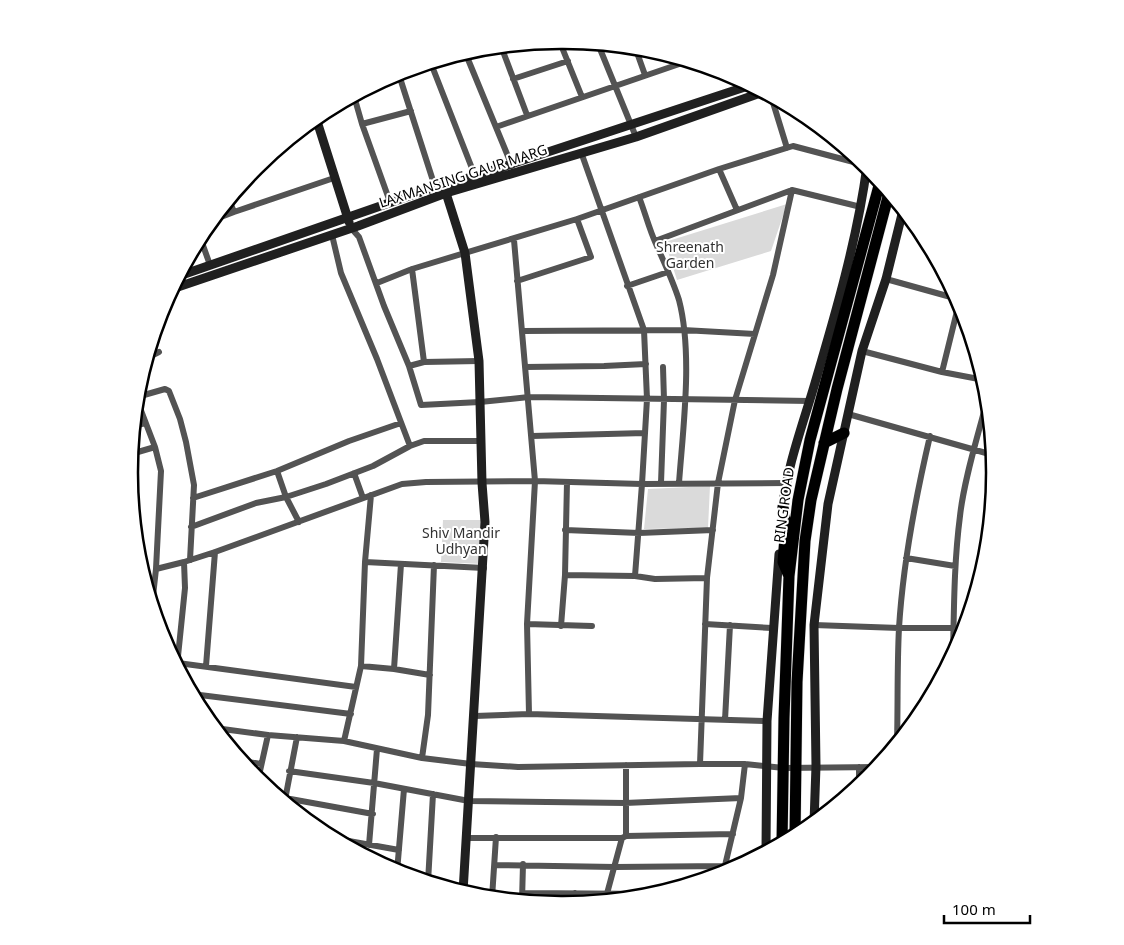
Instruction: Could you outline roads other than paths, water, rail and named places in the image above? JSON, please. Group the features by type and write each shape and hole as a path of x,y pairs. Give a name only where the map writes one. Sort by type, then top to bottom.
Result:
{"highway":[{"name":"RING ROAD","path":"782,834 784,718 790,576 798,500 810,440 878,190"},
{"name":"RING ROAD","path":"795,826 797,682 805,541 810,500 887,200"},
{"path":"824,442 844,433"},
{"path":"783,506 786,525 783,562 790,576"}],"street":[{"path":"563,49 582,97"},
{"path":"601,51 636,137"},
{"path":"503,53 527,114"},
{"path":"638,56 645,75"},
{"path":"468,59 512,168"},
{"path":"513,79 568,61"},
{"path":"496,126 677,65"},
{"path":"433,69 475,176"},
{"path":"401,81 435,187"},
{"name":"LAXMANSING GAUR MARG","path":"182,286 332,235 630,124 741,88"},
{"name":"LAXMANSING GAUR MARG","path":"189,273 435,187 636,137 754,95"},
{"path":"356,103 390,202"},
{"path":"774,106 787,148"},
{"path":"362,124 410,111"},
{"path":"318,126 351,228 359,237 384,306 409,366 421,405 529,397 810,401"},
{"path":"377,283 412,269 514,240 719,169 793,146 848,160"},
{"path":"581,152 603,209 627,286 644,330 647,399 635,576"},
{"path":"719,169 737,210"},
{"path":"766,843 766,721 772,628 786,483 830,332 861,207 865,176"},
{"path":"226,215 334,178"},
{"path":"655,241 792,190 861,207"},
{"path":"700,764 707,578 718,483 735,400 773,275 792,190"},
{"path":"446,193 465,253 478,361 485,522 484,568 464,885"},
{"path":"639,197 679,301 685,349 685,400 679,483"},
{"path":"232,207 234,212"},
{"path":"518,281 591,257 577,219"},
{"path":"814,813 816,766 814,625 828,504 862,351 886,279 901,219"},
{"path":"332,235 341,273 377,359 410,446"},
{"path":"514,240 535,481 527,624 529,714"},
{"path":"204,247 210,265"},
{"path":"412,269 424,362"},
{"path":"627,286 668,272"},
{"path":"886,279 947,296"},
{"path":"942,372 956,317"},
{"path":"523,331 683,330 755,334"},
{"path":"862,351 942,372 975,378"},
{"path":"409,366 424,362 478,361"},
{"path":"525,367 646,364"},
{"path":"661,483 664,400 663,367"},
{"path":"145,395 162,388 169,391 180,419 189,453 194,485 178,651"},
{"path":"848,414 985,453"},
{"path":"142,415 155,447 161,471 154,586"},
{"path":"954,633 960,514 982,418"},
{"path":"192,498 277,471 349,441 401,424"},
{"path":"532,436 645,433"},
{"path":"897,731 899,628 906,558 913,510 930,436"},
{"path":"191,527 256,503 286,497 373,466 410,446 424,441 480,440"},
{"path":"139,452 155,447"},
{"path":"277,471 286,497 299,522"},
{"path":"354,473 363,498"},
{"path":"156,569 215,552 402,484 535,481 642,484 786,483"},
{"path":"561,626 565,575 567,482"},
{"path":"344,742 360,666 365,562 371,494"},
{"path":"565,530 639,533 713,530"},
{"path":"206,666 215,552"},
{"path":"906,558 956,566"},
{"path":"365,562 484,568"},
{"path":"394,669 401,564"},
{"path":"422,758 428,714 434,565"},
{"path":"565,575 635,576 655,580 707,578"},
{"path":"527,624 592,626"},
{"path":"706,624 772,628"},
{"path":"814,625 954,628"},
{"path":"725,720 730,626"},
{"path":"185,665 206,666 309,682 356,687"},
{"path":"360,666 430,675"},
{"path":"202,695 350,714"},
{"path":"475,716 529,714 766,721"},
{"path":"226,729 344,742 422,758 518,767 700,764 745,764 784,768 816,766 867,767"},
{"path":"260,770 268,735"},
{"path":"286,794 297,737"},
{"path":"369,845 376,749"},
{"path":"253,763 261,764"},
{"path":"725,864 741,798 745,764"},
{"path":"607,894 624,837 626,765"},
{"path":"859,767 859,775"},
{"path":"290,771 374,783 469,801 625,803 741,798"},
{"path":"397,863 404,789"},
{"path":"428,875 433,794"},
{"path":"295,802 372,814"},
{"path":"467,838 733,834"},
{"path":"493,890 496,837"},
{"path":"356,842 399,850"},
{"path":"523,864 523,893 575,893 590,895"},
{"path":"495,865 719,866"}],"park label":[{"name":"Shreenath Garden","path":"690,256"},
{"name":"Shiv Mandir Udhyan","path":"461,542"}]}
